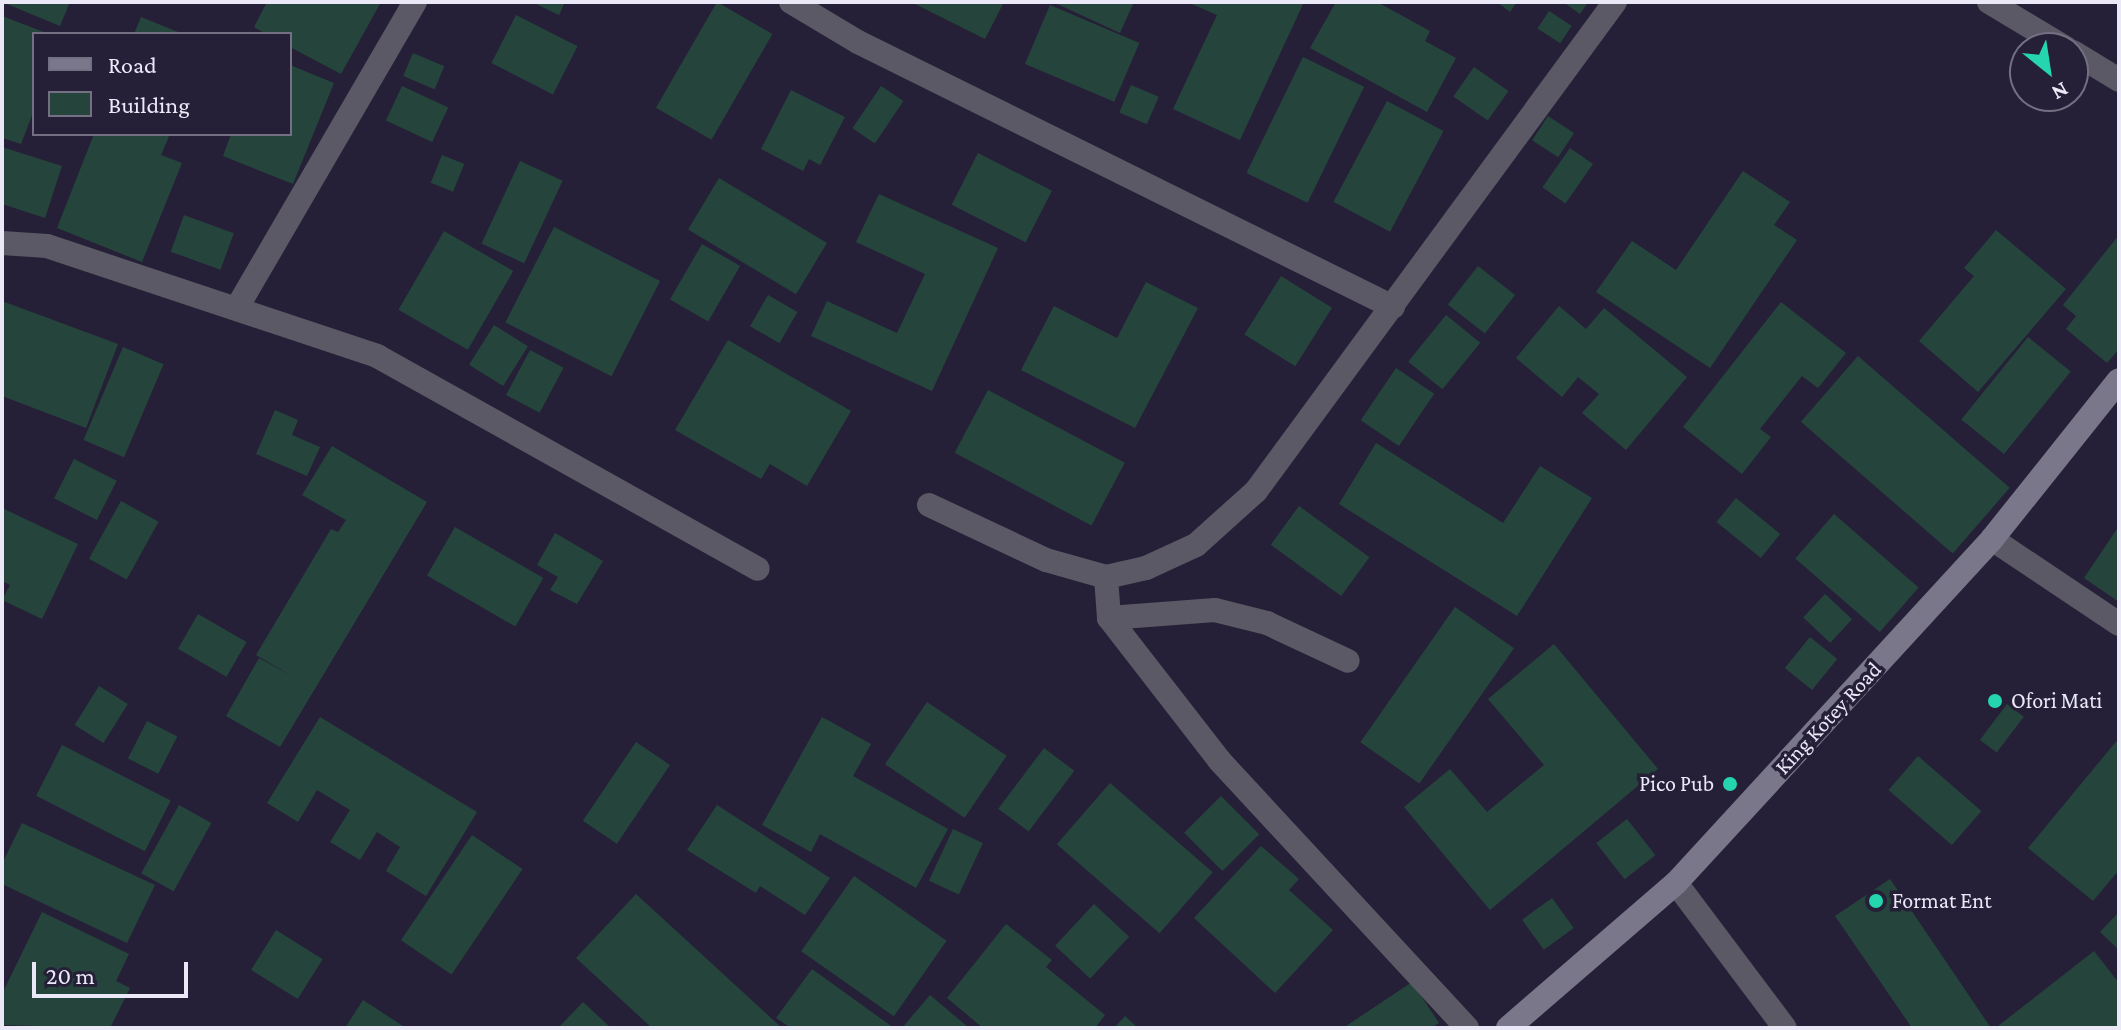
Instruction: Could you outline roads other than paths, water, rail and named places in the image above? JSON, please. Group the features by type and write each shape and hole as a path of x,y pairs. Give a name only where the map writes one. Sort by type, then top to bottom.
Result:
{"street":[{"path":"238,306 415,2"},
{"path":"791,2 858,42 1393,307"},
{"path":"929,505 1046,560 1106,577 1146,568 1196,545 1230,519 1393,307 1615,2"},
{"path":"1989,2 2039,32"},
{"path":"2089,62 2119,80"},
{"path":"2,243 47,246 238,306 377,356 758,569"},
{"name":"King Kotey Road","path":"1513,1027 1676,883 1992,539 2119,380"},
{"path":"1992,539 2119,624"},
{"path":"1106,577 1109,618 1219,760 1467,1028"},
{"path":"1109,618 1215,610 1267,623 1348,661"},
{"path":"1676,883 1785,1028"}],"place":[{"name":"Ofori Mati","path":"1995,701"},
{"name":"Pico Pub","path":"1730,784"},
{"name":"Format Ent","path":"1876,901"}]}
